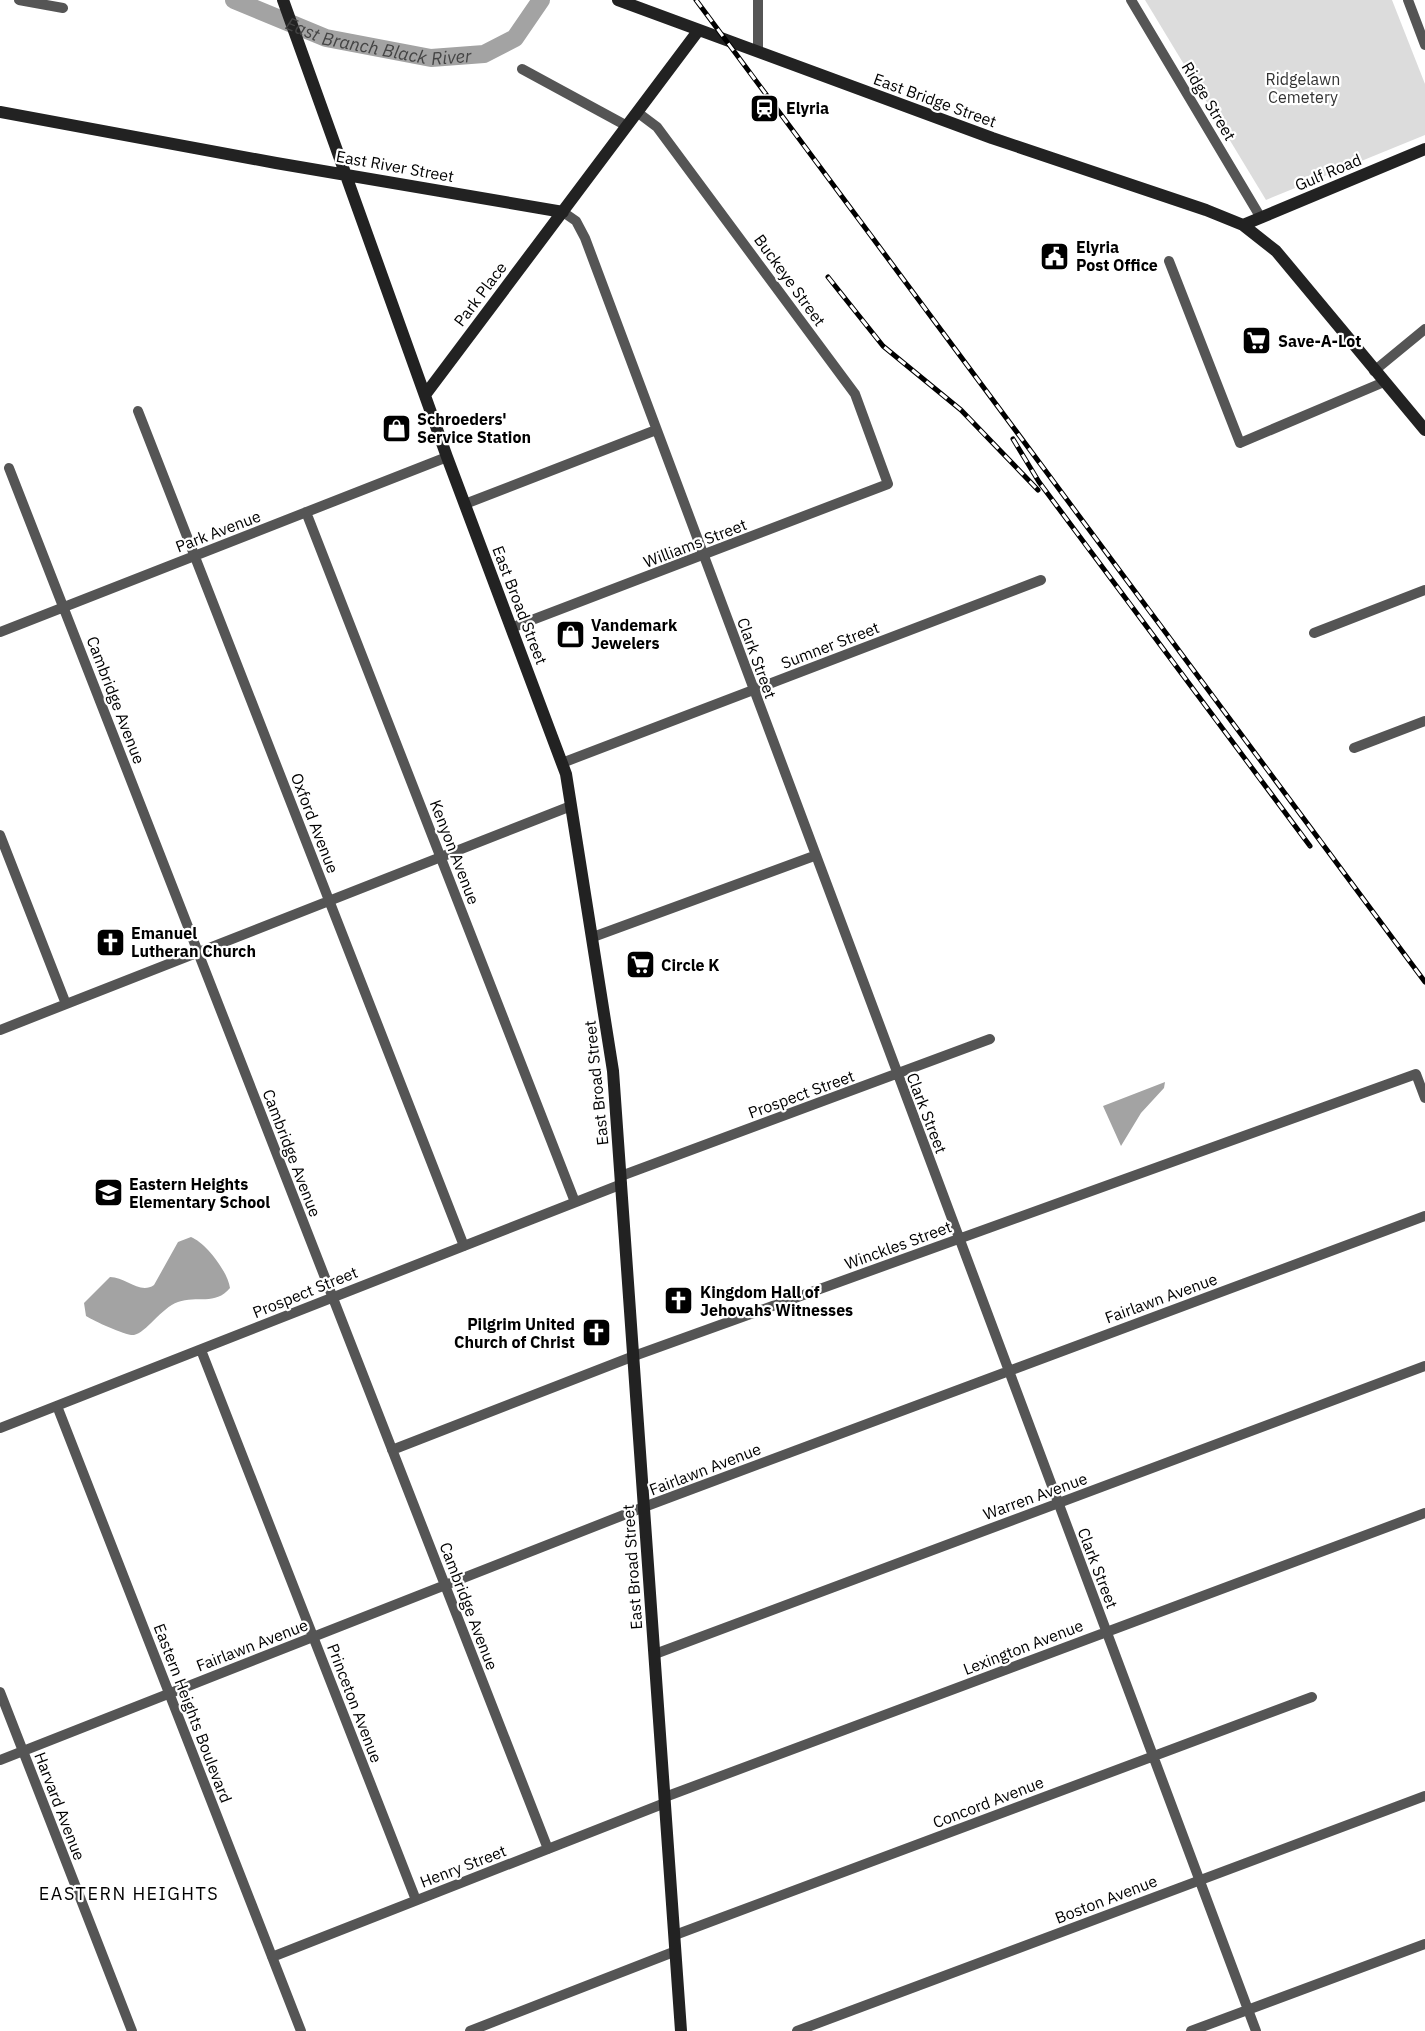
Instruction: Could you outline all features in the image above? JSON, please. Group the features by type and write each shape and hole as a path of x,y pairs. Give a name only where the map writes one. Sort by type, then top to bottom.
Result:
{"street":[{"path":"19,0 63,8"},
{"name":"East Broad Street","path":"283,0 447,457 562,764 571,807 610,1037 681,2031"},
{"name":"East Bridge Street","path":"618,0 981,135 1206,210 1243,225 1276,252 1425,430"},
{"path":"758,0 758,51"},
{"name":"Ridge Street","path":"1131,0 1261,218"},
{"path":"1408,0 1425,45"},
{"path":"563,212 698,31"},
{"path":"522,69 627,126"},
{"name":"East River Street","path":"0,111 563,212"},
{"name":"Buckeye Street","path":"637,112 663,135 855,394 888,484"},
{"name":"Gulf Road","path":"1243,225 1425,149"},
{"name":"Park Place","path":"425,395 563,212"},
{"name":"Clark Street","path":"563,212 576,221 585,238 814,856 1256,2031"},
{"path":"1169,261 1240,443 1384,382"},
{"path":"1374,371 1425,328"},
{"name":"Oxford Avenue","path":"138,411 464,1246"},
{"path":"465,504 656,430"},
{"name":"Park Avenue","path":"0,632 447,457"},
{"name":"Cambridge Avenue","path":"9,468 548,1849"},
{"name":"Williams Street","path":"511,628 703,557 888,484"},
{"name":"Kenyon Avenue","path":"306,513 575,1202"},
{"name":"Sumner Street","path":"562,764 1041,580"},
{"path":"1314,633 1425,590"},
{"path":"1354,748 1425,721"},
{"path":"0,1030 571,807"},
{"path":"0,835 66,1004"},
{"path":"593,937 814,856"},
{"name":"Prospect Street","path":"0,1428 575,1202 621,1180 990,1039"},
{"name":"Winckles Street","path":"392,1450 634,1356 1416,1074 1425,1098"},
{"name":"Fairlawn Avenue","path":"0,1760 645,1507 1425,1216"},
{"name":"Princeton Avenue","path":"201,1350 417,1900"},
{"name":"Warren Avenue","path":"655,1654 1425,1366"},
{"name":"Eastern Heights Boulevard","path":"57,1406 301,2031"},
{"name":"Lexington Avenue","path":"665,1800 1425,1513"},
{"name":"Harvard Avenue","path":"0,1692 132,2031"},
{"name":"Concord Avenue","path":"675,1935 1312,1697"},
{"name":"Boston Avenue","path":"797,2031 1425,1796"},
{"name":"Henry Street","path":"272,1957 548,1849 665,1800"},
{"path":"1191,2031 1425,1944"},
{"path":"470,2031 676,1951"}],"green space":[{"name":"Ridgelawn Cemetery","path":"1145,0 1392,0 1425,84 1425,135 1266,200"}],"shaded area":[{"path":"1165,1082 1164,1088 1141,1113 1121,1146 1103,1106"},
{"path":"191,1237 203,1245 221,1266 230,1288 224,1293 218,1297 178,1302 166,1309 144,1330 134,1335 117,1331 86,1316 84,1303 110,1277 138,1287 149,1288 154,1285 178,1242"}],"waterway":[{"name":"East Branch Black River","path":"234,0 326,38 431,58 484,54 515,38 541,0"}],"railway":[{"path":"696,0 1425,982"},
{"path":"828,277 883,346 961,410 1038,490"},
{"path":"1013,439 1039,482 1310,846"}],"place":[{"name":"Elyria","path":"765,108"},
{"name":"Elyria Post Office","path":"1055,256"},
{"name":"Save-A-Lot","path":"1257,341"},
{"name":"Schroeders' Service Station","path":"396,428"},
{"name":"Vandemark Jewelers","path":"570,634"},
{"name":"Emanuel Lutheran Church","path":"110,942"},
{"name":"Circle K","path":"640,965"},
{"name":"Eastern Heights Elementary School","path":"108,1193"},
{"name":"Kingdom Hall of Jehovahs Witnesses","path":"679,1301"},
{"name":"Pilgrim United Church of Christ","path":"596,1333"}],"district":[{"name":"EASTERN HEIGHTS","path":"129,1893"}]}
